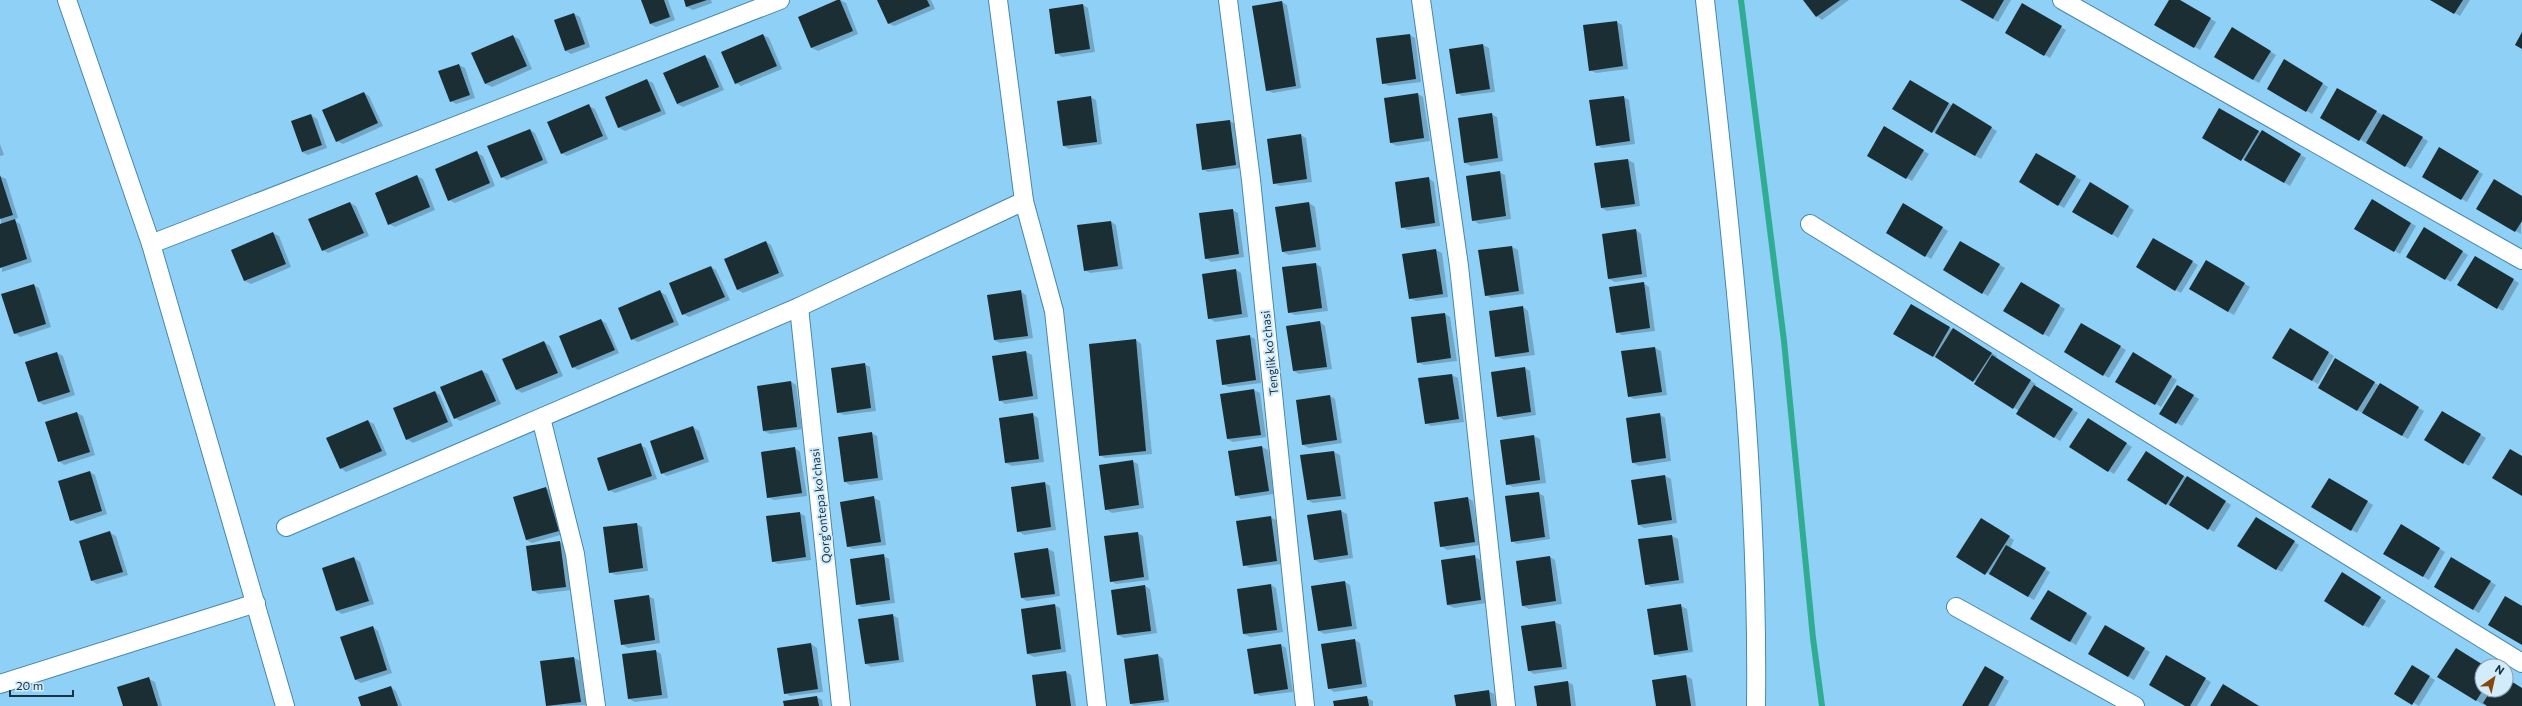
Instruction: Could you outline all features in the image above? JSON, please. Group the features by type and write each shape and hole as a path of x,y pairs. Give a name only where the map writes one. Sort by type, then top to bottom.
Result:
{"street":[{"path":"67,0 151,244 286,706"},
{"path":"151,244 780,0"},
{"path":"998,0 1024,201 1054,311 1097,706"},
{"name":"Tenglik ko'chasi","path":"1228,0 1251,180 1305,706"},
{"path":"1421,0 1459,266 1506,706"},
{"path":"1705,0 1740,316 1757,624 1756,706"},
{"path":"2062,0 2522,260"},
{"path":"286,527 799,307 1024,201"},
{"path":"1810,224 2522,663"},
{"name":"Qorg'ontepa ko'chasi","path":"799,307 840,706"},
{"path":"541,418 575,554 596,706"},
{"path":"0,684 256,603"},
{"path":"1956,607 2135,706"}],"building":[{"path":"641,0 664,0 670,17 650,24"},
{"path":"684,0 707,0 686,7"},
{"path":"840,0 853,31 811,48 798,17"},
{"path":"877,0 927,0 930,6 888,24"},
{"path":"1803,0 1840,0 1816,17"},
{"path":"1960,0 2004,0 1993,19"},
{"path":"2169,0 2180,0 2211,18 2194,48 2154,25"},
{"path":"2430,0 2463,0 2454,14"},
{"path":"1282,1 1296,86 1266,91 1252,6"},
{"path":"2022,3 2062,26 2044,56 2005,33"},
{"path":"1083,4 1090,49 1055,54 1049,9"},
{"path":"574,13 585,44 565,51 554,20"},
{"path":"1617,21 1623,66 1589,71 1583,25"},
{"path":"2232,27 2271,51 2253,80 2214,57"},
{"path":"2522,32 2522,49 2515,45"},
{"path":"763,34 777,66 735,84 721,52"},
{"path":"1410,34 1416,79 1382,84 1376,38"},
{"path":"513,35 527,66 485,84 471,53"},
{"path":"1483,44 1490,89 1456,94 1449,49"},
{"path":"705,55 719,87 677,104 663,73"},
{"path":"2284,59 2323,83 2306,112 2267,89"},
{"path":"459,64 470,95 450,102 438,71"},
{"path":"647,79 661,111 618,128 605,97"},
{"path":"1910,80 1949,103 1932,133 1892,109"},
{"path":"2337,88 2377,111 2359,141 2320,118"},
{"path":"364,92 378,123 336,142 322,110"},
{"path":"1418,93 1424,138 1390,143 1384,98"},
{"path":"1091,96 1097,142 1063,146 1057,101"},
{"path":"1624,96 1630,141 1596,146 1589,100"},
{"path":"1953,103 1992,127 1975,156 1935,133"},
{"path":"589,104 603,136 561,154 547,122"},
{"path":"2219,108 2259,131 2241,161 2202,138"},
{"path":"1492,113 1498,158 1464,163 1458,118"},
{"path":"311,114 322,145 302,152 291,121"},
{"path":"2383,114 2423,137 2405,167 2366,143"},
{"path":"1230,120 1236,165 1202,170 1196,124"},
{"path":"1884,126 1924,150 1906,179 1867,156"},
{"path":"530,129 543,160 501,178 487,146"},
{"path":"2262,130 2301,154 2284,183 2244,160"},
{"path":"1301,134 1307,179 1273,184 1267,139"},
{"path":"2439,147 2479,171 2461,200 2422,177"},
{"path":"477,151 490,183 448,201 435,169"},
{"path":"2036,153 2076,176 2058,206 2019,182"},
{"path":"1628,159 1635,204 1601,208 1594,163"},
{"path":"1500,171 1506,216 1472,221 1466,176"},
{"path":"0,175 13,215 0,219"},
{"path":"417,175 430,207 388,225 375,193"},
{"path":"1429,177 1435,223 1401,228 1395,182"},
{"path":"2494,179 2522,196 2522,221 2515,232 2476,209"},
{"path":"2090,182 2129,206 2112,235 2072,212"},
{"path":"2372,199 2411,223 2394,252 2354,229"},
{"path":"350,202 364,233 322,251 308,219"},
{"path":"1309,202 1316,247 1282,252 1275,207"},
{"path":"1903,203 1943,227 1925,257 1886,233"},
{"path":"1233,209 1239,254 1205,259 1199,213"},
{"path":"15,219 27,259 0,268 0,224"},
{"path":"1111,221 1118,266 1084,271 1077,225"},
{"path":"2424,227 2463,251 2445,280 2406,257"},
{"path":"1636,229 1642,274 1608,279 1602,234"},
{"path":"273,232 286,264 244,281 231,250"},
{"path":"2153,238 2193,261 2175,291 2136,267"},
{"path":"766,241 779,273 737,290 724,259"},
{"path":"1960,241 2000,264 1982,294 1943,270"},
{"path":"1512,246 1519,291 1485,296 1478,250"},
{"path":"1436,249 1443,294 1409,299 1402,254"},
{"path":"2475,256 2514,279 2497,309 2457,285"},
{"path":"2206,260 2245,283 2228,312 2189,289"},
{"path":"1316,263 1322,308 1288,313 1282,267"},
{"path":"711,266 725,297 682,315 669,283"},
{"path":"1236,269 1242,314 1208,319 1202,274"},
{"path":"1644,282 1650,328 1616,333 1609,287"},
{"path":"2021,282 2060,305 2043,335 2003,311"},
{"path":"34,284 46,324 14,334 1,294"},
{"path":"660,290 674,322 631,340 618,308"},
{"path":"1021,290 1028,336 994,340 987,295"},
{"path":"1911,304 1950,327 1933,357 1893,334"},
{"path":"1523,306 1529,352 1495,357 1489,311"},
{"path":"1445,313 1451,358 1417,363 1411,317"},
{"path":"601,319 615,350 572,368 559,336"},
{"path":"1320,321 1327,367 1293,371 1286,326"},
{"path":"2081,323 2121,346 2103,376 2064,352"},
{"path":"1953,328 1992,353 1973,382 1935,357"},
{"path":"2290,328 2329,352 2312,381 2272,358"},
{"path":"1250,335 1256,380 1222,385 1216,340"},
{"path":"1136,339 1146,451 1099,456 1089,344"},
{"path":"544,341 558,373 516,390 502,359"},
{"path":"1655,347 1662,392 1628,397 1621,351"},
{"path":"1026,351 1033,396 999,401 992,356"},
{"path":"57,352 70,392 38,402 25,362"},
{"path":"2133,352 2172,376 2155,405 2115,382"},
{"path":"1992,355 2031,380 2013,409 1974,384"},
{"path":"2335,358 2375,382 2357,411 2318,388"},
{"path":"865,363 871,408 837,413 831,368"},
{"path":"1525,367 1531,412 1497,417 1491,372"},
{"path":"482,370 496,401 454,419 440,387"},
{"path":"1452,374 1459,419 1425,424 1418,378"},
{"path":"791,381 797,427 763,431 757,386"},
{"path":"2380,383 2419,407 2402,436 2362,413"},
{"path":"2034,385 2073,409 2054,438 2016,414"},
{"path":"2177,385 2194,395 2176,424 2159,414"},
{"path":"1254,389 1261,435 1227,439 1220,394"},
{"path":"435,391 448,422 406,440 393,408"},
{"path":"1330,395 1337,440 1302,445 1296,400"},
{"path":"2442,411 2481,434 2463,464 2424,440"},
{"path":"77,412 90,452 58,462 45,422"},
{"path":"1033,413 1039,459 1005,463 999,418"},
{"path":"1660,413 1666,458 1632,463 1626,418"},
{"path":"2088,418 2127,443 2108,472 2069,447"},
{"path":"368,420 382,451 340,469 326,438"},
{"path":"693,426 704,459 661,474 650,441"},
{"path":"872,432 878,478 844,482 838,437"},
{"path":"1534,435 1540,480 1506,485 1500,440"},
{"path":"641,443 652,476 608,491 597,458"},
{"path":"1262,446 1269,491 1235,496 1228,451"},
{"path":"795,447 802,493 767,498 761,452"},
{"path":"2510,449 2522,456 2522,496 2492,478"},
{"path":"1334,451 1341,496 1307,500 1300,455"},
{"path":"2146,451 2184,476 2166,505 2127,480"},
{"path":"1133,460 1139,505 1105,510 1099,465"},
{"path":"90,471 102,511 70,521 58,481"},
{"path":"1665,475 1672,520 1638,525 1631,480"},
{"path":"2187,476 2226,501 2208,530 2169,505"},
{"path":"2329,478 2368,501 2351,531 2311,507"},
{"path":"1045,482 1051,527 1017,532 1011,487"},
{"path":"546,487 559,531 526,540 513,497"},
{"path":"1539,492 1545,537 1511,542 1505,496"},
{"path":"874,496 881,542 847,547 840,502"},
{"path":"1468,497 1475,542 1440,547 1434,502"},
{"path":"1341,510 1348,555 1314,560 1307,515"},
{"path":"800,512 806,557 772,562 766,516"},
{"path":"1271,516 1277,561 1243,566 1236,521"},
{"path":"2256,517 2295,541 2276,570 2237,546"},
{"path":"1981,518 2010,536 1985,575 1956,557"},
{"path":"637,523 643,568 609,573 603,527"},
{"path":"2401,524 2440,548 2423,577 2383,554"},
{"path":"110,531 123,572 91,581 79,541"},
{"path":"1138,532 1144,577 1110,582 1104,536"},
{"path":"1672,535 1679,580 1645,585 1638,539"},
{"path":"560,541 566,587 532,591 526,546"},
{"path":"2006,545 2046,568 2028,597 1989,574"},
{"path":"1048,548 1055,594 1021,598 1014,553"},
{"path":"884,554 890,600 856,605 850,559"},
{"path":"1475,555 1481,600 1447,605 1441,560"},
{"path":"1550,556 1556,601 1522,606 1516,561"},
{"path":"354,557 369,601 336,611 322,568"},
{"path":"2451,557 2491,581 2473,610 2434,587"},
{"path":"2342,572 2381,597 2363,626 2324,601"},
{"path":"1345,581 1352,626 1318,631 1311,586"},
{"path":"1271,584 1277,630 1243,634 1237,589"},
{"path":"1145,585 1151,631 1117,635 1111,590"},
{"path":"2048,590 2087,613 2070,642 2030,619"},
{"path":"649,595 655,640 621,645 614,600"},
{"path":"2505,596 2522,606 2522,645 2488,625"},
{"path":"1055,604 1061,649 1027,654 1021,609"},
{"path":"1681,604 1688,650 1654,655 1647,609"},
{"path":"893,614 899,660 865,664 858,619"},
{"path":"1555,621 1562,667 1528,671 1521,626"},
{"path":"2105,625 2145,648 2128,677 2088,654"},
{"path":"373,626 387,670 355,680 340,637"},
{"path":"1355,639 1362,684 1328,689 1321,644"},
{"path":"811,643 818,689 784,694 777,648"},
{"path":"1281,644 1288,689 1254,694 1247,649"},
{"path":"2456,648 2474,659 2474,698 2478,698 2476,701 2437,677"},
{"path":"656,650 662,695 628,699 622,654"},
{"path":"1158,654 1164,700 1130,704 1124,659"},
{"path":"2166,655 2206,678 2190,706 2185,706 2149,685"},
{"path":"574,657 581,702 546,706 540,661"},
{"path":"2412,665 2430,676 2412,705 2394,694"},
{"path":"1985,666 2004,677 1988,706 1962,706"},
{"path":"1066,671 1071,706 1036,706 1032,675"},
{"path":"1686,675 1691,706 1656,706 1652,680"},
{"path":"149,677 158,706 123,706 117,687"},
{"path":"1568,681 1571,706 1537,706 1534,686"},
{"path":"2514,683 2522,688 2522,706 2487,706 2483,703 2486,698 2514,698"},
{"path":"2223,684 2259,706 2210,706"},
{"path":"391,686 398,706 361,706 358,697"},
{"path":"1489,690 1491,706 1456,706 1454,695"},
{"path":"817,696 819,706 784,706 783,701"},
{"path":"1367,696 1369,706 1334,706 1333,701"}],"waterway":[{"path":"1741,0 1784,341 1813,638 1822,706"}]}
